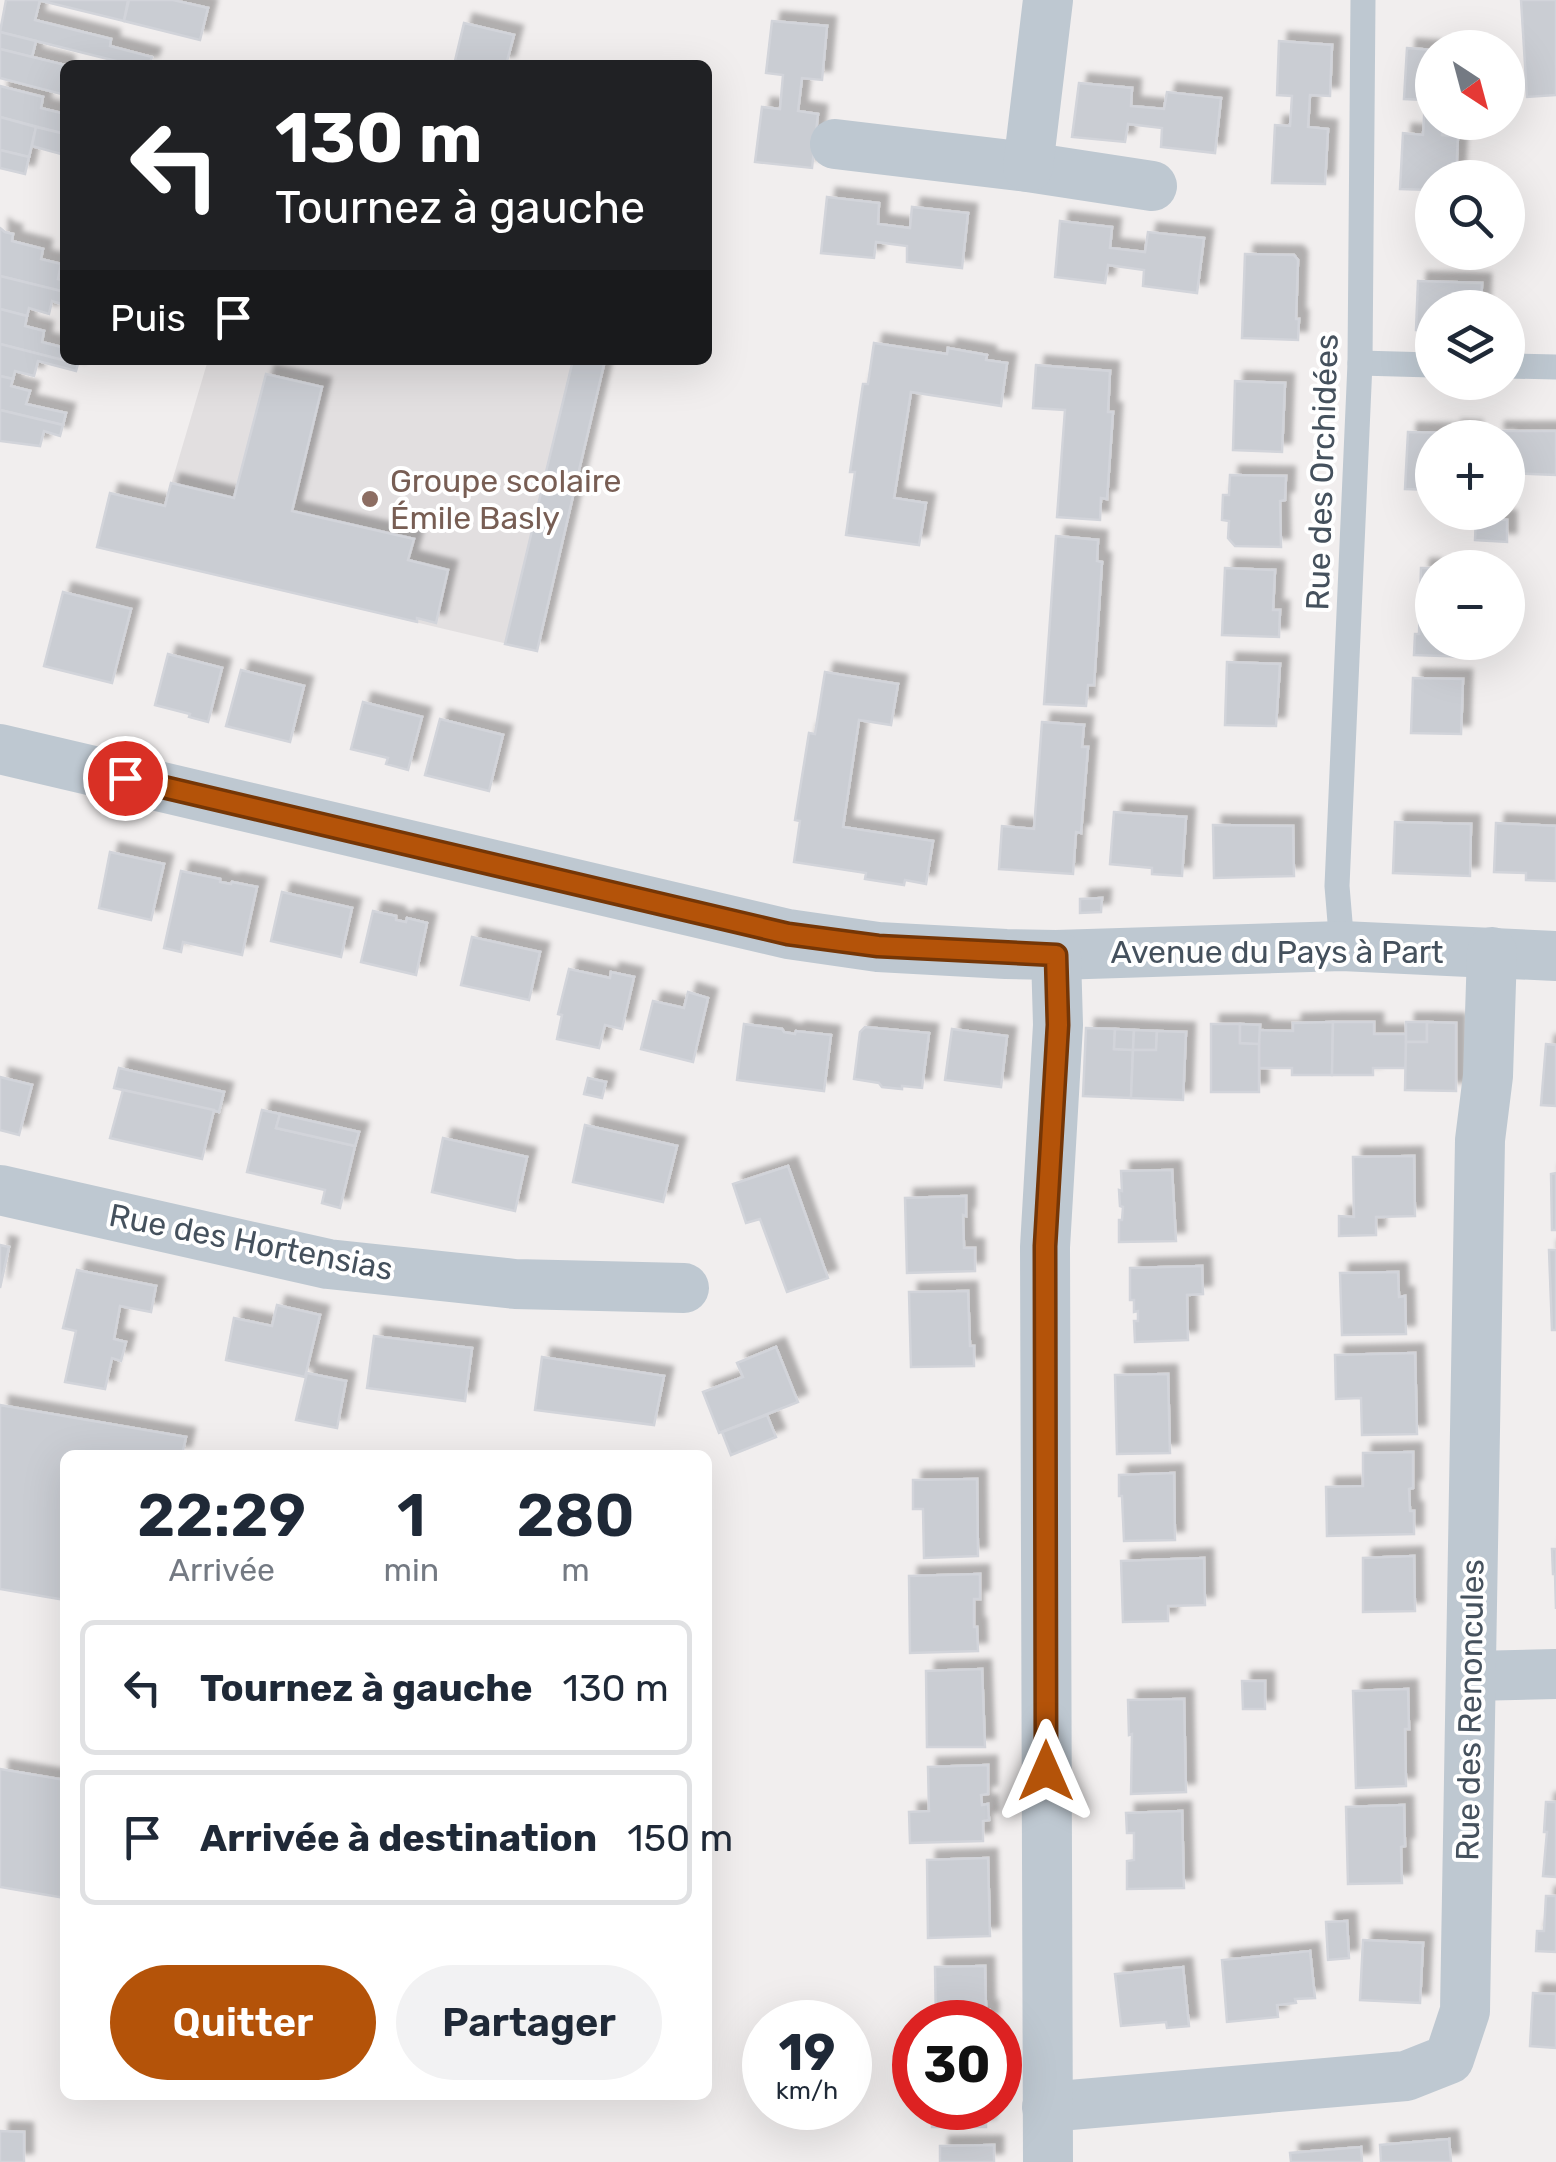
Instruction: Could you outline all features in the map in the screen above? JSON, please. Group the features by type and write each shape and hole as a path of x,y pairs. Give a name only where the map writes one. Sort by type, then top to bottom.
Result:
{"street":[{"path":"1028,167 1048,0"},
{"path":"836,144 1152,186"},
{"name":"Avenue du Pays à Part","path":"0,749 788,934 878,946 1056,955 1342,946 1556,956"},
{"name":"Rue des Renoncules","path":"1047,2108 1406,2076 1448,2059 1466,2011 1480,1140 1488,1076 1492,952"},
{"path":"1048,2162 1045,1246 1058,1025 1056,955"},
{"name":"Rue des Hortensias","path":"0,1190 328,1264 515,1284 684,1288"},
{"path":"1471,1676 1556,1674"}],"lane":[{"name":"Rue des Orchidées","path":"1342,946 1337,886 1360,364 1364,0"},
{"path":"1360,364 1415,365"},
{"path":"1525,366 1556,367"}],"shaded area":[{"name":"Groupe scolaire Émile Basly","path":"207,365 604,365 537,651 97,547 110,493 165,505"}],"building":[{"path":"6,0 40,0 35,20 111,39 110,46 152,57 112,60 0,32"},
{"path":"38,0 128,0 124,21"},
{"path":"129,0 173,0 208,8 200,40 124,21"},
{"path":"1521,0 1556,0 1556,95 1527,97"},
{"path":"772,21 827,26 822,80 802,78 798,111 818,114 812,168 755,162 762,107 780,109 783,75 766,73"},
{"path":"464,23 514,35 507,60 455,60"},
{"path":"0,32 36,41 32,57 0,49"},
{"path":"1279,41 1332,45 1330,96 1310,95 1308,127 1328,129 1325,184 1272,183 1275,125 1290,126 1292,96 1277,95"},
{"path":"1407,48 1415,49 1415,100 1404,99"},
{"path":"0,49 60,64 60,94 0,78"},
{"path":"1079,83 1132,88 1131,106 1164,109 1167,92 1221,98 1215,153 1161,147 1162,128 1128,124 1125,142 1072,137"},
{"path":"0,86 43,97 41,108 60,113 60,133 0,117"},
{"path":"0,117 36,127 29,157 0,150"},
{"path":"36,127 60,133 60,154 32,146"},
{"path":"1403,133 1415,134 1415,140 1458,140 1457,160 1415,160 1415,189 1400,189"},
{"path":"0,150 29,157 25,174 0,168"},
{"path":"827,197 879,203 878,224 910,228 912,207 968,213 962,268 907,262 907,246 876,242 874,258 821,253"},
{"path":"1060,221 1112,227 1110,248 1145,252 1148,232 1204,238 1197,293 1143,286 1144,270 1108,265 1105,283 1055,277"},
{"path":"0,228 13,234 12,241 43,249 41,259 60,264 60,291 0,276"},
{"path":"1245,254 1294,255 1298,260 1298,340 1242,338"},
{"path":"0,276 60,291 60,303 52,301 49,314 29,308 27,316 0,309"},
{"path":"1418,281 1482,283 1482,290 1418,290"},
{"path":"0,309 27,316 25,326 44,331 42,342 60,347 60,359 0,344"},
{"path":"874,343 947,354 948,348 1007,363 1001,406 911,392 894,498 926,503 919,545 846,535 855,472 850,472 863,384 868,384"},
{"path":"0,344 60,359 60,365 78,365 76,371 38,361 34,376 15,371 13,379 0,376"},
{"path":"572,365 604,365 576,483 545,476"},
{"path":"1036,365 1110,371 1108,412 1113,412 1107,499 1101,498 1100,520 1057,517 1065,410 1033,408"},
{"path":"266,374 322,387 292,511 414,539 408,560 448,570 436,623 417,618 417,622 97,547 110,493 165,506 171,483 234,498"},
{"path":"0,376 13,379 11,386 30,391 26,404 66,413 63,425 0,410"},
{"path":"1235,381 1285,383 1282,452 1233,450"},
{"path":"0,410 63,425 60,436 44,431 40,446 0,441"},
{"path":"1525,431 1556,431 1556,475 1525,474"},
{"path":"1408,432 1415,432 1415,489 1405,489"},
{"path":"1230,475 1286,476 1285,500 1280,501 1281,547 1235,546 1228,538 1229,521 1222,520 1223,495 1229,495"},
{"path":"545,476 576,483 537,651 505,644"},
{"path":"1475,530 1507,530 1507,542 1475,540"},
{"path":"1056,536 1098,540 1097,561 1102,562 1094,685 1088,685 1086,706 1044,704"},
{"path":"1225,568 1275,570 1273,610 1280,610 1279,637 1222,635"},
{"path":"63,592 131,609 112,683 44,666"},
{"path":"168,654 222,668 208,722 155,705"},
{"path":"1227,662 1280,664 1276,726 1225,725"},
{"path":"241,670 304,686 290,742 226,726"},
{"path":"825,672 898,684 891,725 859,720 843,827 933,841 926,884 865,879 866,873 794,862 800,821 795,820 809,733 815,734"},
{"path":"1413,678 1463,679 1461,734 1411,733"},
{"path":"363,702 422,717 408,770 386,764 388,758 351,749"},
{"path":"440,719 503,735 489,791 425,775"},
{"path":"1042,722 1084,725 1082,747 1088,747 1081,833 1076,832 1073,874 999,869 1002,826 1034,829"},
{"path":"1114,812 1186,817 1182,876 1110,864"},
{"path":"1395,822 1471,824 1470,876 1393,873"},
{"path":"1496,823 1556,826 1556,881 1526,880 1526,873 1494,872"},
{"path":"1213,825 1293,826 1294,876 1214,878"},
{"path":"110,852 164,864 151,920 99,908"},
{"path":"181,871 257,887 242,955 183,942 181,952 164,948"},
{"path":"282,892 352,908 341,957 271,941"},
{"path":"1102,898 1101,912 1080,913 1080,899"},
{"path":"373,911 396,916 396,920 406,922 407,918 427,923 416,975 361,962"},
{"path":"472,937 540,952 529,1000 461,985"},
{"path":"569,969 610,978 611,972 634,977 622,1029 605,1025 599,1048 557,1039 562,1015 558,1014"},
{"path":"688,992 708,998 693,1062 641,1049 653,1001 684,1008"},
{"path":"1333,1022 1332,1075 1292,1075 1292,1068 1259,1068 1259,1030 1293,1031 1293,1023"},
{"path":"1333,1022 1374,1022 1374,1034 1406,1034 1406,1068 1373,1068 1373,1075 1332,1075"},
{"path":"1406,1022 1427,1022 1427,1042 1406,1042"},
{"path":"1427,1022 1456,1023 1456,1091 1405,1090 1406,1042 1427,1042"},
{"path":"744,1024 795,1034 796,1031 831,1035 824,1091 737,1080"},
{"path":"1211,1024 1240,1024 1240,1043 1259,1044 1259,1092 1211,1092"},
{"path":"1240,1024 1260,1025 1259,1044 1240,1043"},
{"path":"865,1027 929,1033 922,1088 882,1087 879,1083 854,1079 860,1032"},
{"path":"1086,1028 1115,1029 1114,1049 1133,1050 1131,1098 1083,1096"},
{"path":"952,1029 1007,1036 1001,1087 945,1080"},
{"path":"1115,1029 1134,1030 1133,1050 1114,1049"},
{"path":"1134,1030 1157,1031 1156,1050 1133,1050"},
{"path":"1157,1031 1186,1032 1183,1100 1131,1098 1133,1050 1156,1050"},
{"path":"1546,1044 1556,1045 1556,1106 1541,1105"},
{"path":"119,1068 224,1092 219,1112 114,1088"},
{"path":"0,1077 32,1085 19,1135 0,1130"},
{"path":"588,1078 606,1082 602,1098 584,1094"},
{"path":"123,1090 214,1110 202,1159 110,1138"},
{"path":"262,1110 280,1114 276,1128 355,1146 340,1208 322,1203 325,1190 247,1172"},
{"path":"280,1114 359,1132 355,1146 276,1128"},
{"path":"585,1125 677,1146 663,1202 573,1182"},
{"path":"443,1138 527,1157 515,1211 432,1192"},
{"path":"1414,1156 1415,1216 1376,1217 1376,1235 1339,1236 1339,1216 1354,1217 1353,1157"},
{"path":"788,1166 828,1278 787,1292 760,1219 746,1223 733,1184"},
{"path":"1172,1170 1176,1241 1119,1242 1123,1207 1119,1190 1122,1191 1121,1171"},
{"path":"1556,1173 1556,1230 1552,1230 1551,1174"},
{"path":"966,1196 964,1248 975,1248 975,1271 907,1273 905,1198"},
{"path":"0,1245 9,1247 0,1288"},
{"path":"1549,1250 1556,1250 1556,1330 1552,1330"},
{"path":"1202,1266 1203,1294 1187,1295 1188,1340 1135,1342 1134,1321 1138,1321 1138,1311 1134,1312 1134,1300 1130,1300 1130,1268"},
{"path":"77,1270 156,1286 151,1312 120,1306 114,1339 126,1342 121,1361 112,1358 105,1389 65,1382 76,1331 63,1328"},
{"path":"1398,1272 1399,1297 1405,1296 1406,1334 1342,1335 1340,1273"},
{"path":"968,1291 974,1366 911,1367 909,1292"},
{"path":"277,1305 320,1315 305,1377 226,1360 234,1318 272,1326"},
{"path":"374,1336 472,1348 465,1401 367,1388"},
{"path":"776,1347 798,1402 719,1433 703,1392 743,1377 737,1363"},
{"path":"1415,1353 1417,1434 1362,1435 1361,1398 1336,1399 1335,1355"},
{"path":"542,1357 664,1376 654,1425 535,1410"},
{"path":"307,1373 346,1381 337,1428 296,1420"},
{"path":"1168,1374 1170,1453 1117,1454 1115,1375"},
{"path":"0,1405 186,1437 183,1450 60,1450 60,1599 0,1589"},
{"path":"767,1415 776,1437 731,1455 722,1432"},
{"path":"1413,1452 1413,1488 1409,1489 1414,1534 1327,1536 1326,1487 1363,1486 1363,1453"},
{"path":"1174,1473 1175,1540 1124,1541 1119,1475"},
{"path":"977,1479 978,1556 924,1558 923,1509 913,1509 913,1480"},
{"path":"1552,1549 1556,1549 1556,1609 1555,1574"},
{"path":"1414,1556 1415,1611 1363,1612 1363,1558"},
{"path":"1204,1558 1205,1605 1168,1606 1168,1621 1123,1622 1121,1561"},
{"path":"980,1574 980,1599 974,1599 978,1651 910,1653 909,1576"},
{"path":"982,1669 985,1747 927,1747 926,1671"},
{"path":"1242,1681 1265,1681 1265,1709 1243,1709"},
{"path":"1408,1689 1406,1786 1356,1788 1353,1691"},
{"path":"1184,1699 1186,1792 1131,1794 1128,1700"},
{"path":"988,1765 988,1794 981,1795 982,1805 988,1804 989,1820 983,1821 983,1841 910,1843 909,1812 929,1811 928,1767"},
{"path":"0,1769 60,1779 60,1897 0,1887"},
{"path":"1546,1802 1556,1802 1556,1877 1543,1876"},
{"path":"1404,1805 1402,1883 1348,1884 1346,1807"},
{"path":"1182,1811 1184,1888 1127,1889 1127,1861 1134,1860 1134,1833 1127,1833 1126,1813"},
{"path":"988,1858 990,1936 928,1938 927,1860"},
{"path":"1546,1896 1556,1896 1556,1952 1536,1951 1537,1931 1544,1931"},
{"path":"1347,1921 1349,1958 1328,1960 1326,1922"},
{"path":"1363,1940 1423,1943 1420,2003 1360,2000"},
{"path":"1310,1951 1315,1998 1277,2005 1278,2017 1227,2022 1222,1960"},
{"path":"985,1966 986,2000 936,2000 935,1967"},
{"path":"1183,1967 1189,2026 1167,2028 1166,2022 1121,2026 1115,1974"},
{"path":"1533,1993 1556,1994 1556,2048 1530,2046"},
{"path":"0,2131 24,2132 24,2162 0,2162"},
{"path":"1449,2139 1451,2162 1381,2162 1380,2145"},
{"path":"994,2145 994,2162 940,2162 940,2146"},
{"path":"1361,2147 1362,2162 1291,2162 1290,2153"}],"place":[{"name":"Groupe scolaire Émile Basly","path":"370,499"}],"route":[{"path":"125,778 788,934 878,946 1056,955 1058,1025 1045,1246 1046,1771"}]}
